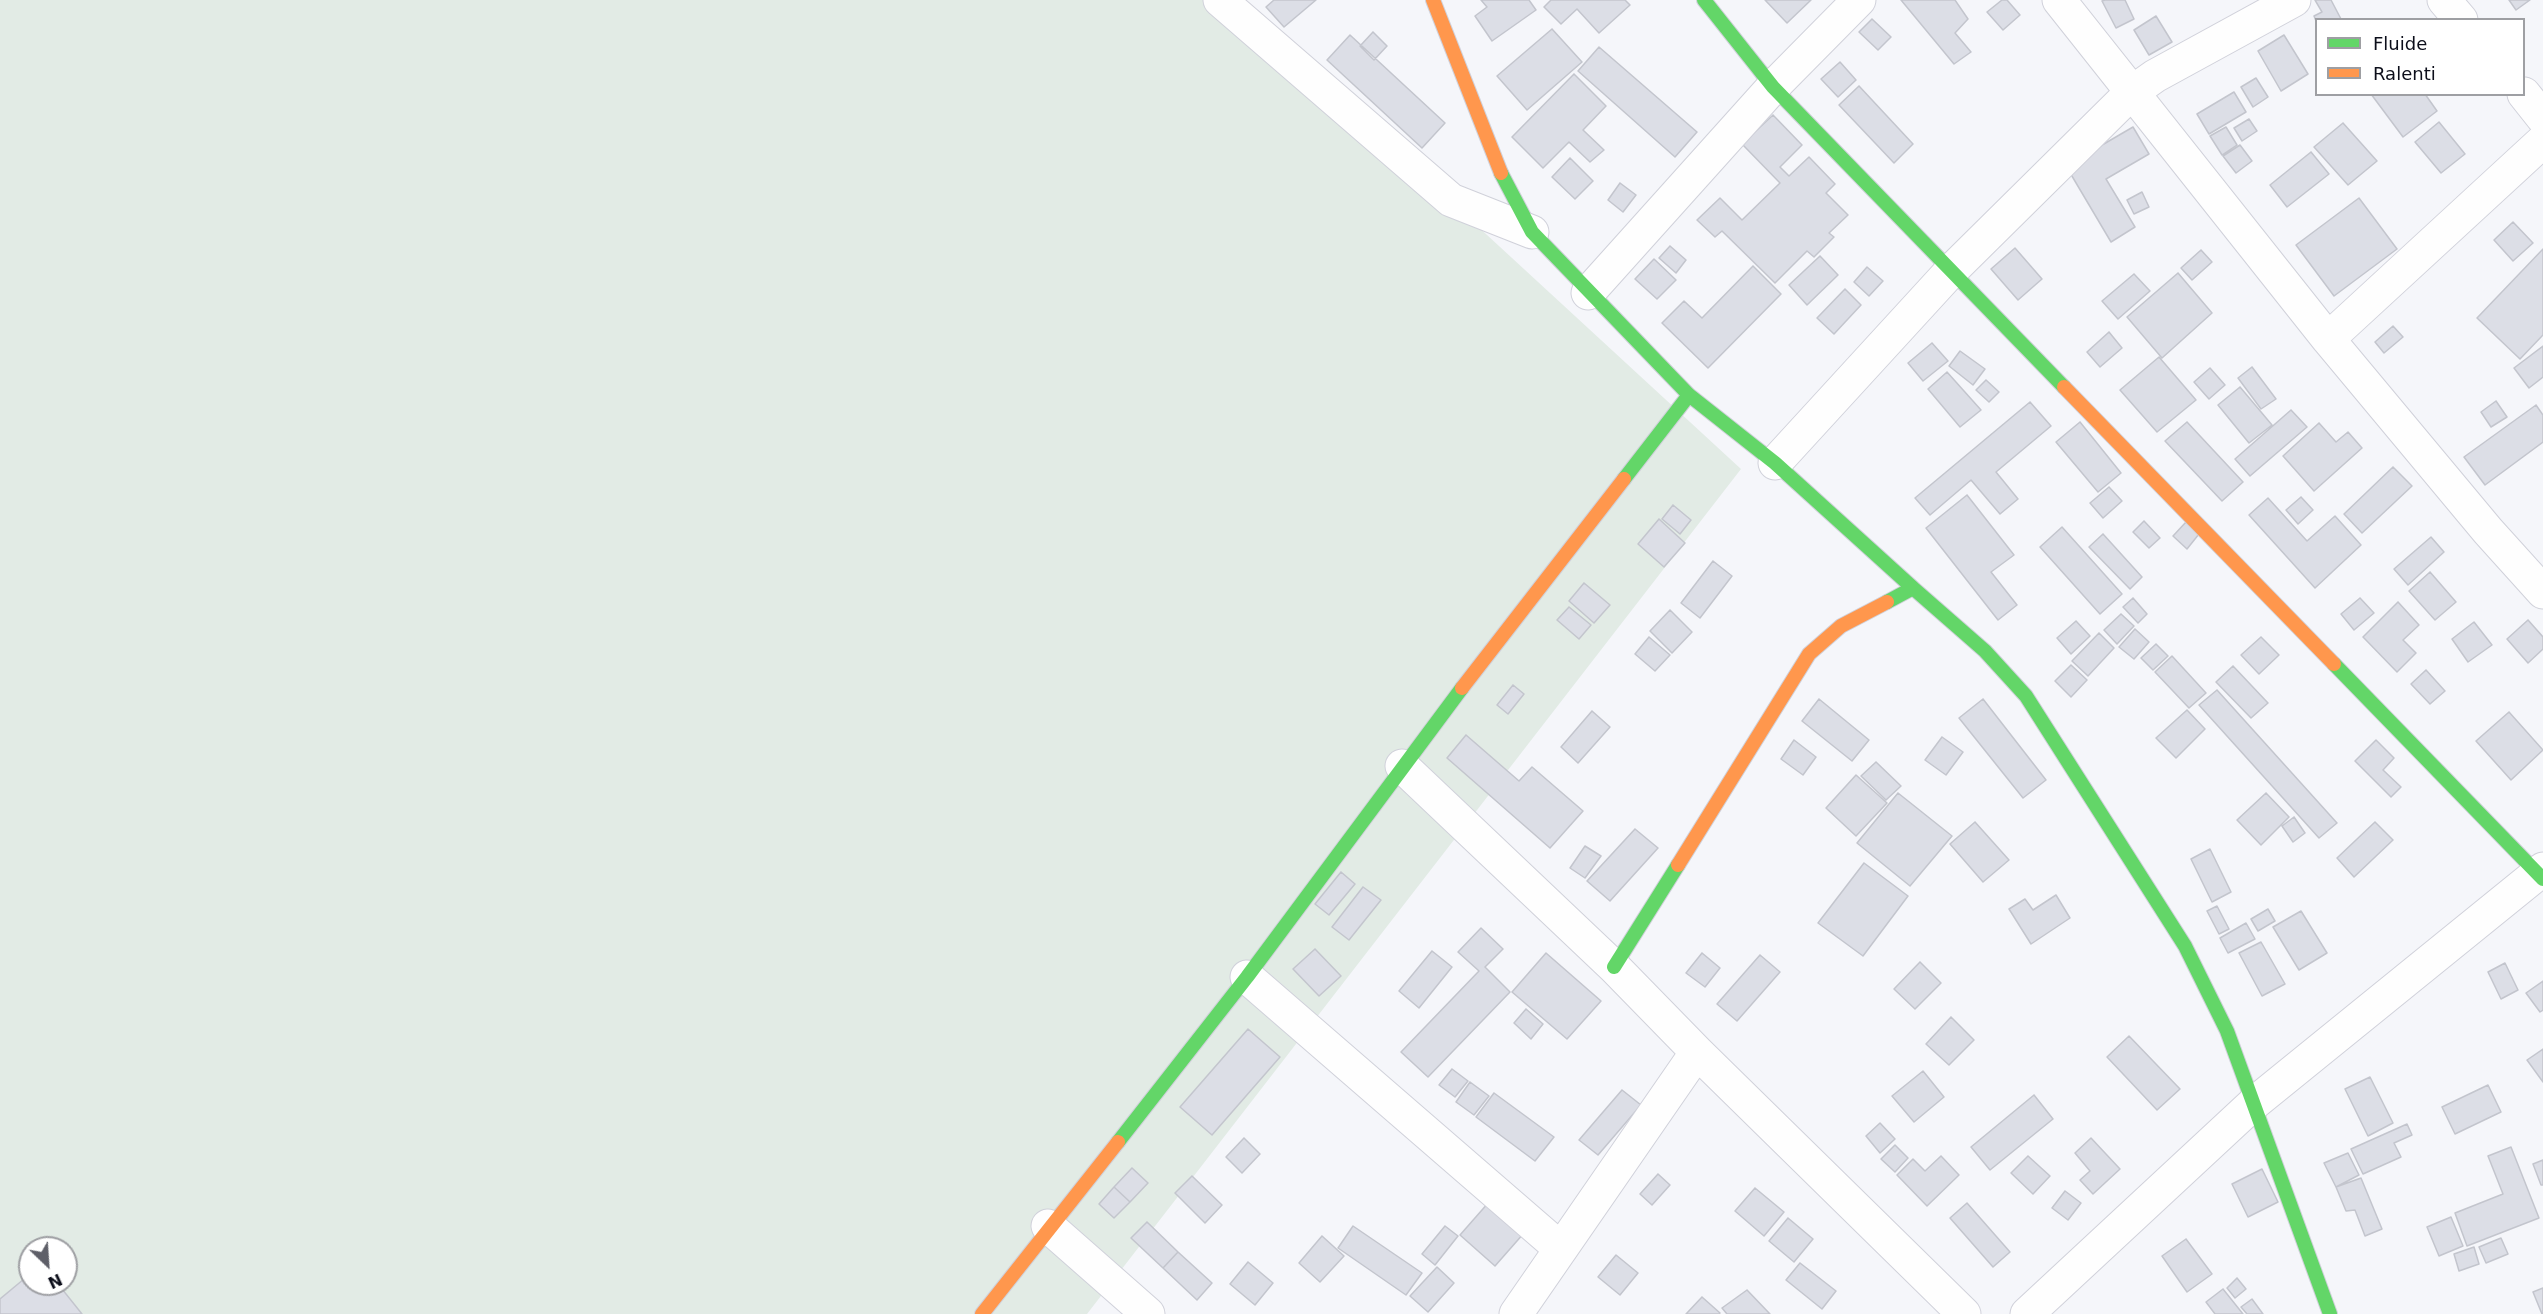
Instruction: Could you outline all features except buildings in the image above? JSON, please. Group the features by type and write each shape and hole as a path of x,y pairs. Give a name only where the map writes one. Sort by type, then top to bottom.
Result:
{"street":[{"path":"1221,0 1451,200 1532,232"},
{"path":"1433,0 1496,162 1532,232 1588,293 1689,395 1775,463 1985,651 2026,696 2185,946 2227,1031 2252,1105 2330,1314"},
{"path":"1704,0 1773,87 1950,272 2542,874 2252,1105 2027,1314"},
{"path":"1588,293 1773,87 1859,0"},
{"path":"2058,0 2328,339 2488,531 2543,592"},
{"path":"1775,463 1950,272 2131,93 2155,76 2294,0"},
{"path":"2444,0 2459,18"},
{"path":"2525,96 2543,118"},
{"path":"2328,339 2543,141"},
{"path":"982,1314 1048,1226 1246,977 1402,766 1689,395"},
{"path":"1614,967 1809,654 1841,627 1913,588"},
{"path":"1402,766 1614,967 1697,1052 1964,1314"},
{"path":"1246,977 1561,1249"},
{"path":"1516,1314 1697,1052"},
{"path":"1048,1226 1148,1314"}],"shaded area":[{"path":"0,0 1232,0 1741,469 1087,1314 0,1314"}],"traffic: fast":[{"path":"1704,0 1773,87 2064,387"},
{"path":"1501,173 1532,232 1689,395 1775,463 1913,588 1887,602"},
{"path":"1624,479 1689,395"},
{"path":"1913,588 1985,651 2026,696 2185,946 2227,1031 2330,1314"},
{"path":"2334,664 2543,879"},
{"path":"1118,1142 1247,977 1462,688"},
{"path":"1614,967 1678,865"}],"traffic: slow":[{"path":"1433,0 1501,173"},
{"path":"2064,387 2334,664"},
{"path":"1462,688 1624,479"},
{"path":"1678,865 1809,654 1841,626 1887,602"},
{"path":"982,1314 1118,1142"}]}
